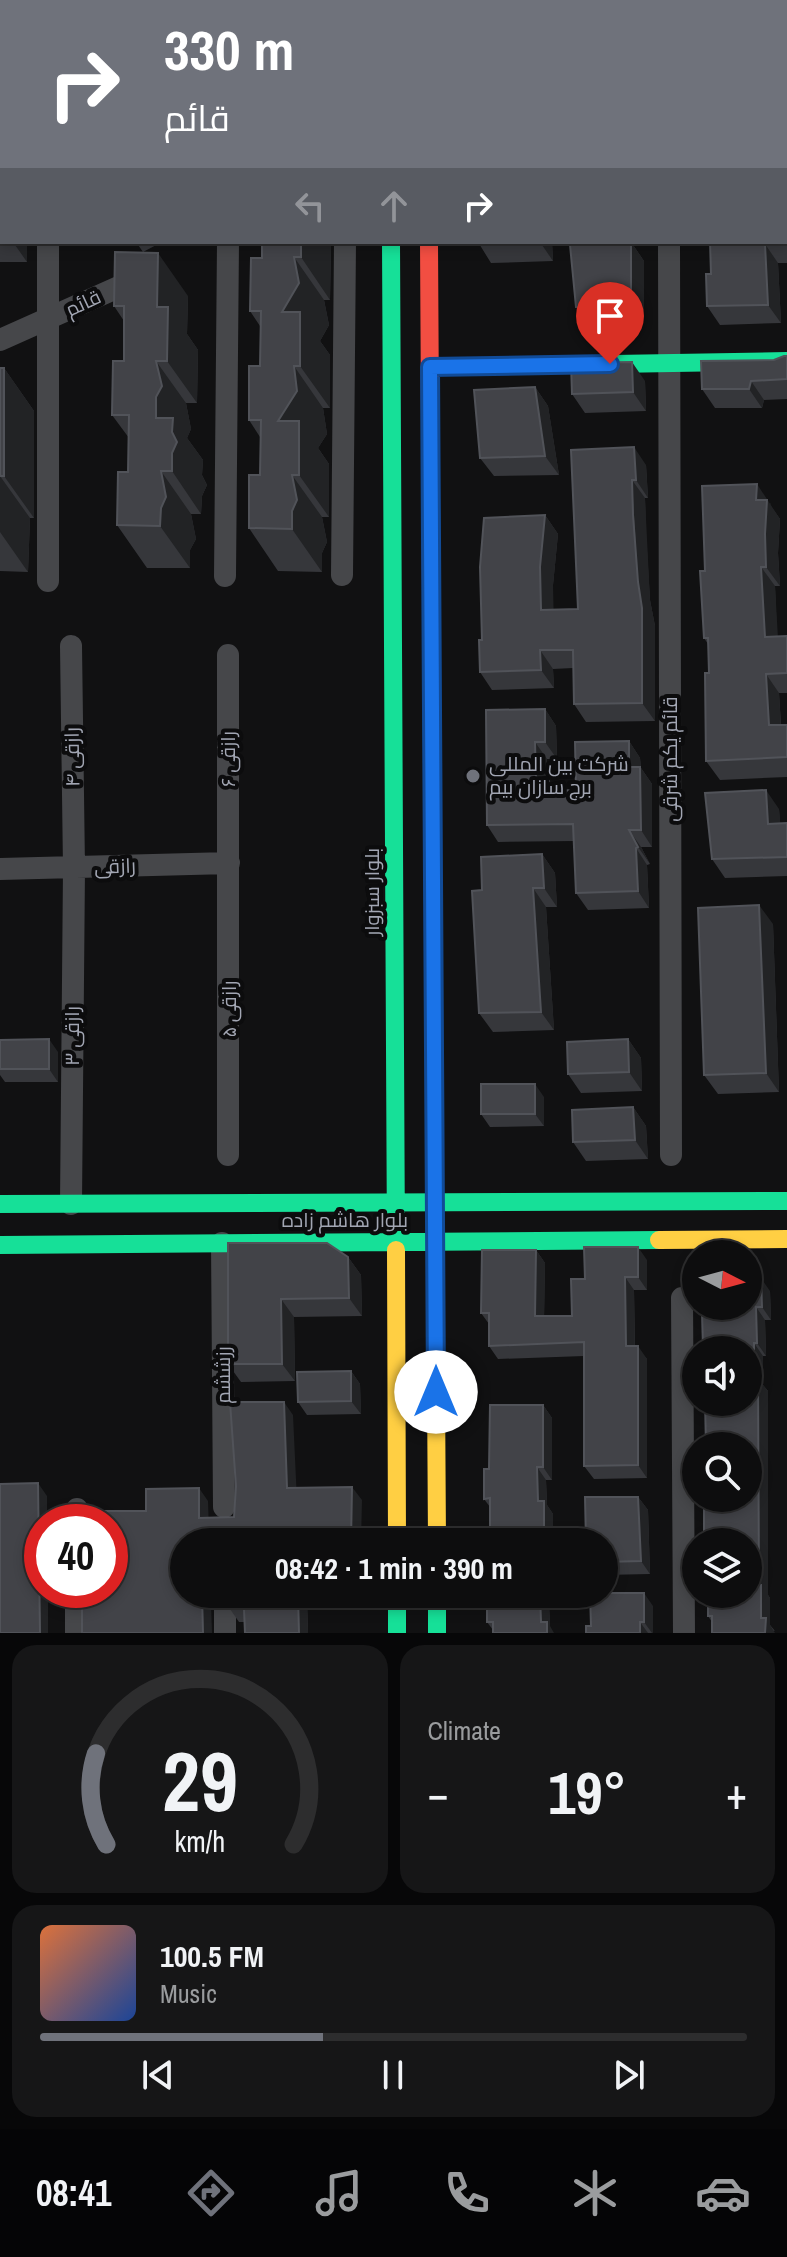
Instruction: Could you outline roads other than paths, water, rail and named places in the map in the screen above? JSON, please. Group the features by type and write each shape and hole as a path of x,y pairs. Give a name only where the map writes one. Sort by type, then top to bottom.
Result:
{"street":[{"path":"48,244 48,581"},
{"path":"225,576 228,244"},
{"path":"342,575 345,244"},
{"name":"بلوار سبزوار","path":"391,244 397,1528"},
{"path":"429,244 437,1528"},
{"name":"قائم یکم شرقی","path":"669,244 671,1155"},
{"name":"قائم","path":"0,340 165,265"},
{"path":"430,367 787,361"},
{"name":"رازقی ۴","path":"71,646 74,868"},
{"name":"رازقی ۶","path":"228,655 229,863"},
{"name":"رازقی","path":"0,869 229,863"},
{"name":"رازقی ۵","path":"228,1155 229,863"},
{"name":"رازقی ۳","path":"71,1204 74,868"},
{"name":"بلوار هاشم زاده","path":"0,1204 787,1201"},
{"name":"بلوار هاشم زاده","path":"0,1245 787,1239"},
{"name":"رزششم","path":"222,1243 224,1507"},
{"path":"682,1320 684,1633"},
{"path":"76,1608 76,1633"},
{"path":"225,1608 225,1633"},
{"path":"397,1608 397,1633"},
{"path":"437,1608 437,1633"}],"place":[{"name":"شرکت بین المللی برج سازان بیم","path":"473,776"}]}
